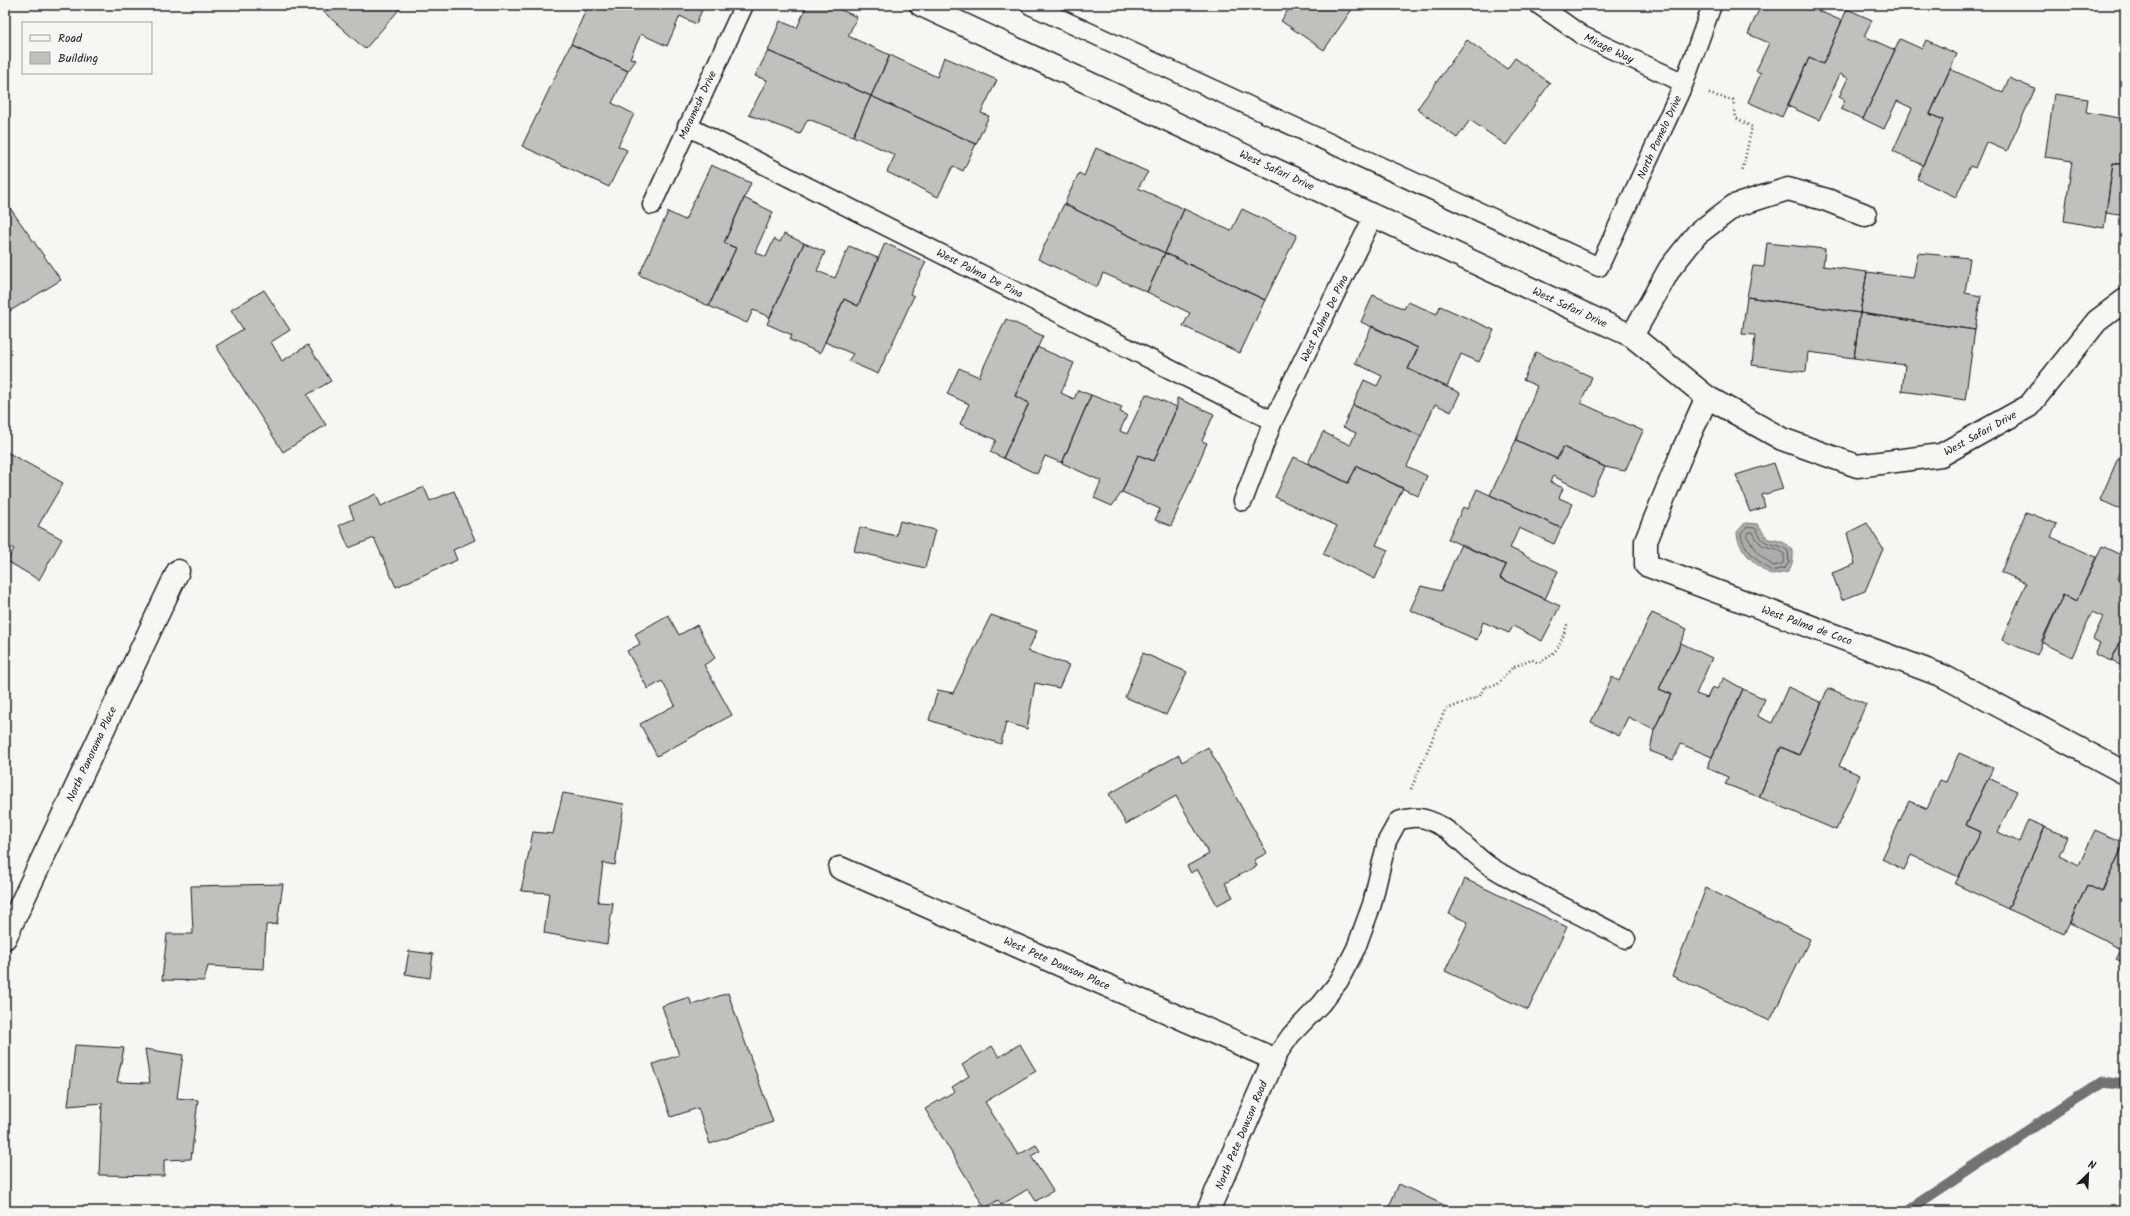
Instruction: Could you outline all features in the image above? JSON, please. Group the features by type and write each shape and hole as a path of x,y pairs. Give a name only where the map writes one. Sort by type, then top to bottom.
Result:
{"street":[{"name":"West Safari Drive","path":"921,5 1632,336 1707,397 1782,439 1857,466 1941,455 2029,406 2097,321 2125,300"},
{"path":"1632,336 1670,268 1697,234 1734,206 1788,189 1826,200 1864,215"},
{"name":"West Palma de Coco","path":"1707,397 1684,448 1646,541 1646,565 1943,676 2125,774"},
{"name":"North Panorama Place","path":"5,938 178,571"},
{"name":"West Pete Dawson Place","path":"840,868 1274,1059"},
{"name":"North Pete Dawson Road","path":"1208,1211 1274,1059"}],"lane":[{"name":"Maramesh Drive","path":"652,205 744,5"},
{"name":"North Pomelo Drive","path":"1030,5 1599,267 1684,83 1712,5"},
{"name":"Mirage Way","path":"1539,5 1583,36 1684,83"},
{"name":"West Palma De Pina","path":"688,126 1273,421"},
{"name":"West Palma De Pina","path":"1243,501 1273,421 1374,215"},
{"path":"1274,1059 1291,1035 1321,1004 1339,981 1356,948 1372,904 1387,841 1398,821 1415,816 1434,822 1458,839 1489,866 1626,939"}],"path":[{"path":"1684,83 1711,95 1733,100 1736,118 1752,127 1734,206"},
{"path":"1398,821 1445,710 1480,696 1484,687 1497,685 1512,668 1531,659 1538,663 1551,657 1558,648 1568,622"}],"water":[{"path":"1745,523 1757,524 1768,539 1782,542 1791,548 1793,558 1788,572 1772,575 1749,557 1740,545 1737,532"}],"building":[{"path":"316,5 403,5 365,49"},
{"path":"588,5 704,5 696,24 680,16 667,46 641,34 630,58 636,60 628,71 571,44"},
{"path":"807,5 830,5 857,17 848,36 890,55 871,96 768,51 780,21 797,28"},
{"path":"1280,5 1355,5 1324,50 1281,21 1288,10"},
{"path":"1761,5 1805,5 1842,21 1823,64 1809,58 1782,117 1748,102 1761,73 1756,71 1769,43 1748,34"},
{"path":"1847,9 1872,20 1864,36 1895,50 1863,119 1841,109 1845,100 1839,97 1848,78 1840,74 1819,120 1788,106 1809,58 1823,64"},
{"path":"1900,39 1922,49 1926,40 1957,54 1930,114 1943,120 1923,165 1893,151 1912,108 1897,101 1884,129 1863,119"},
{"path":"1467,40 1507,69 1515,58 1550,83 1506,145 1470,120 1457,138 1417,109"},
{"path":"571,44 628,71 612,103 634,114 618,146 627,150 609,187 522,146"},
{"path":"768,51 871,96 853,136 808,119 800,134 749,115 767,80 755,76"},
{"path":"890,55 937,77 944,57 997,80 981,113 989,116 976,144 871,96"},
{"path":"1950,69 2003,93 2009,78 2035,89 2007,151 1986,142 1975,168 1970,166 1956,197 1917,179 1943,120 1930,114"},
{"path":"2054,94 2088,99 2086,112 2125,119 2125,165 2113,163 2104,228 2064,221 2072,161 2045,157"},
{"path":"871,96 976,144 963,171 953,166 938,197 887,172 895,155 853,136"},
{"path":"1096,148 1148,172 1138,188 1184,209 1165,253 1064,204 1079,173 1084,176"},
{"path":"2113,163 2125,165 2125,216 2106,213"},
{"path":"711,165 751,183 724,243 736,248 709,306 639,275 668,212 685,220"},
{"path":"744,198 773,212 755,252 766,257 774,239 780,242 784,234 804,243 770,317 753,310 747,323 709,306 736,248 724,243"},
{"path":"1064,204 1165,253 1147,292 1103,273 1097,287 1038,259"},
{"path":"10,208 61,280 5,314 5,211"},
{"path":"1184,209 1231,231 1242,209 1297,235 1265,300 1165,253"},
{"path":"804,243 825,252 817,271 835,278 849,246 878,258 858,306 844,299 820,353 790,340 792,335 767,324"},
{"path":"885,243 926,262 910,294 914,296 878,374 848,361 853,354 825,342 844,299 858,306"},
{"path":"1767,243 1825,249 1823,266 1867,272 1860,313 1747,297 1753,266 1764,267"},
{"path":"1165,253 1265,300 1240,353 1183,326 1190,313 1147,292"},
{"path":"1918,253 1970,258 1965,293 1981,296 1975,330 1860,313 1867,272 1913,278"},
{"path":"264,290 290,330 271,342 282,361 308,345 331,381 307,395 326,425 283,452 216,346 243,329 231,310"},
{"path":"1373,295 1404,309 1408,302 1437,314 1440,306 1494,330 1479,362 1461,354 1447,387 1408,369 1418,348 1361,322"},
{"path":"1747,297 1860,313 1854,358 1808,352 1806,372 1752,365 1755,335 1742,334"},
{"path":"1860,313 1975,330 1965,400 1902,391 1905,365 1854,358"},
{"path":"1006,319 1043,336 1015,396 1029,403 1003,458 990,452 996,440 960,424 969,404 947,394 959,368 979,377"},
{"path":"1372,326 1418,348 1408,369 1460,393 1451,412 1435,404 1421,436 1353,405 1364,380 1377,386 1382,376 1355,363"},
{"path":"1037,347 1074,363 1061,393 1074,399 1078,390 1091,395 1062,463 1045,456 1037,474 1003,458 1029,403 1015,396"},
{"path":"1536,352 1592,377 1581,403 1643,431 1625,471 1605,467 1563,447 1557,459 1516,440 1537,386 1523,380"},
{"path":"1146,394 1177,407 1154,461 1138,455 1122,492 1112,506 1094,498 1101,481 1062,463 1091,395 1122,407 1120,412 1127,415 1120,431 1127,434"},
{"path":"1177,398 1214,414 1202,441 1207,443 1171,526 1155,520 1160,509 1122,492 1138,455 1154,461 1177,407"},
{"path":"1353,405 1421,436 1407,466 1427,476 1418,496 1357,466 1348,483 1308,463 1323,432 1350,445 1356,433 1343,427"},
{"path":"1516,440 1557,459 1563,447 1605,467 1592,495 1553,476 1550,482 1563,488 1559,498 1573,504 1561,528 1490,495"},
{"path":"5,451 63,483 38,526 62,539 39,580 7,561 14,549 5,544"},
{"path":"1294,457 1348,483 1357,466 1403,488 1376,545 1388,550 1375,579 1323,554 1337,526 1275,497"},
{"path":"2118,458 2125,461 2125,511 2100,500"},
{"path":"1774,463 1783,489 1762,495 1765,507 1750,512 1736,475"},
{"path":"424,487 430,501 454,491 475,540 453,550 457,560 396,587 374,538 349,548 339,525 354,519 349,506 376,494 381,506"},
{"path":"1477,489 1561,528 1554,544 1519,528 1510,548 1558,571 1545,599 1500,578 1506,565 1448,539 1463,507 1468,509"},
{"path":"2026,512 2057,524 2051,537 2096,557 2076,602 2063,595 2037,655 2002,640 2026,583 2001,572"},
{"path":"900,521 935,530 925,568 854,551 860,527 896,536"},
{"path":"1867,523 1883,549 1865,591 1842,600 1832,573 1855,564 1847,533"},
{"path":"1461,544 1506,565 1500,578 1560,606 1542,641 1513,626 1509,633 1483,622 1477,640 1410,610 1421,586 1441,591"},
{"path":"2102,546 2125,557 2125,564 2118,578 2125,580 2125,632 2111,661 2095,654 2100,643 2093,639 2103,617 2092,612 2072,657 2041,642 2063,595 2076,602"},
{"path":"1652,613 1687,629 1659,689 1671,694 1654,730 1628,717 1619,736 1591,722 1612,677 1619,681"},
{"path":"668,615 679,635 697,625 715,658 704,665 732,715 657,756 640,724 675,705 662,681 648,689 627,651 640,644 635,634"},
{"path":"991,615 1037,631 1028,651 1069,665 1059,688 1035,683 1027,729 1006,722 1001,744 929,720 938,690 953,693"},
{"path":"2125,632 2125,667 2111,661"},
{"path":"1681,643 1712,658 1696,694 1707,698 1712,687 1717,689 1724,678 1743,689 1712,757 1681,744 1673,760 1650,751 1654,730 1671,694 1659,689"},
{"path":"1143,653 1187,672 1166,715 1125,697"},
{"path":"1788,687 1822,703 1799,755 1781,747 1759,797 1725,784 1728,777 1707,768 1743,689 1765,699 1757,716 1772,723"},
{"path":"1828,688 1866,704 1839,766 1860,775 1836,830 1759,797 1781,747 1799,755"},
{"path":"1208,747 1267,853 1254,860 1257,866 1225,883 1233,897 1217,905 1197,869 1191,873 1187,866 1209,854 1176,796 1126,824 1109,794 1179,755 1182,762"},
{"path":"1959,753 1993,768 1966,825 1981,832 1959,877 1911,855 1904,870 1882,859 1909,801 1927,809 1940,780 1946,782"},
{"path":"1988,778 2017,791 1998,832 2019,842 2028,820 2045,827 2008,909 1955,884 1981,832 1966,825"},
{"path":"563,793 624,804 615,865 603,863 598,902 613,903 607,944 544,933 549,893 521,891 533,832 553,834"},
{"path":"2045,827 2067,837 2059,855 2079,865 2095,830 2124,843 2102,892 2087,885 2064,934 2008,909"},
{"path":"2125,841 2125,963 2116,959 2121,948 2070,923 2087,885 2102,892"},
{"path":"1465,879 1567,927 1528,1010 1445,971 1468,922 1449,914"},
{"path":"283,884 277,924 266,925 264,969 208,966 204,981 162,980 167,934 193,934 191,886"},
{"path":"1706,888 1810,939 1770,1021 1672,976"},
{"path":"409,951 433,954 430,978 405,974"},
{"path":"728,993 773,1122 710,1144 698,1108 671,1117 653,1064 679,1055 662,1006 689,997 692,1005"},
{"path":"1020,1044 1036,1071 985,1102 1018,1155 1036,1145 1040,1151 1031,1156 1053,1191 1036,1201 1028,1189 1001,1205 998,1200 985,1208 925,1109 955,1091 952,1087 969,1076 962,1065 992,1046 999,1057"},
{"path":"75,1045 124,1048 117,1082 150,1083 145,1049 183,1055 177,1098 198,1100 191,1159 164,1160 164,1176 99,1175 102,1103 68,1106"},
{"path":"1399,1184 1457,1211 1387,1211"}],"waterway":[{"path":"1907,1211 2103,1081 2125,1084"}]}
